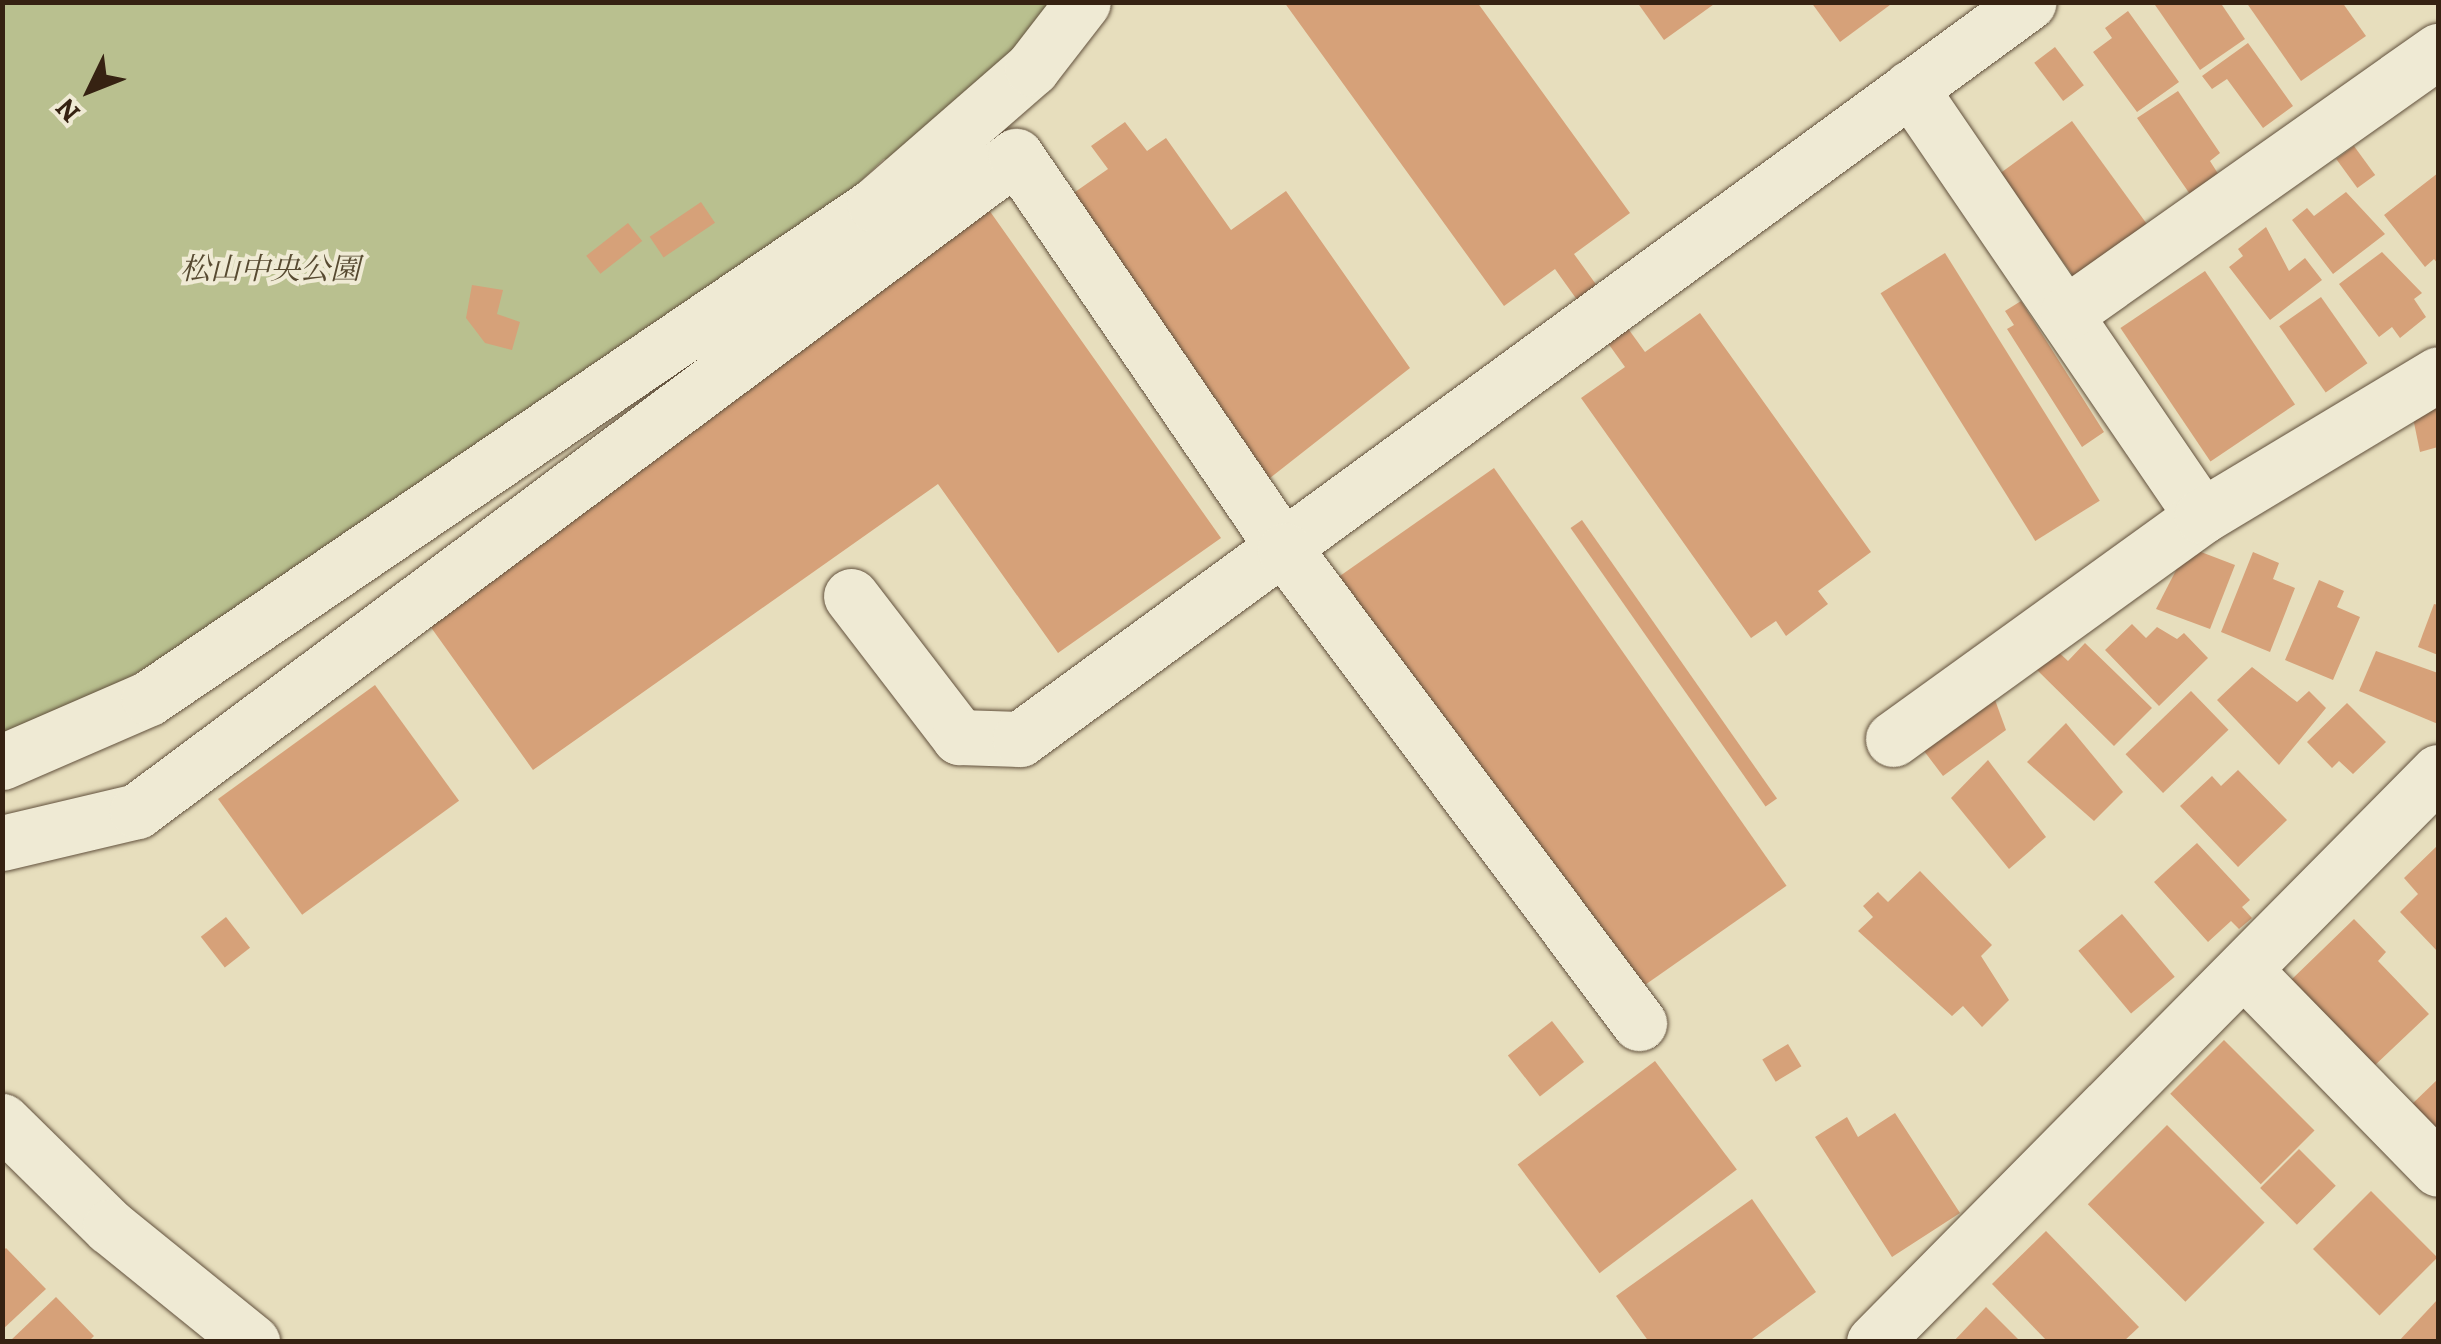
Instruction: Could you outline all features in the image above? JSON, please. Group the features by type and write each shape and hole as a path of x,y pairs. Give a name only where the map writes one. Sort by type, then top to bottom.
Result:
{"street":[{"path":"2,762 149,698 875,205 1032,68 1082,2"},
{"path":"851,596 960,737 1020,738 1285,550 2030,2"},
{"path":"2068,312 2438,51"},
{"path":"1910,88 2068,312 2202,516"},
{"path":"2,843 137,811 1016,156 1285,550 1640,1023"},
{"path":"1893,738 2202,516 2438,374"},
{"path":"1874,1342 2246,972 2438,772"},
{"path":"2246,972 2438,1169"},
{"path":"2,1121 110,1227 252,1342"}],"green space":[{"name":"松山中央公園","path":"3,3 1068,3 899,164 884,159 843,198 261,598 95,698 3,736"}],"building":[{"path":"1284,2 1477,2 1630,213 1574,254 1645,352 1700,313 1871,552 1818,591 1828,604 1786,636 1776,621 1751,638 1581,398 1625,367 1555,269 1504,306"},
{"path":"1637,2 1717,2 1664,40"},
{"path":"1811,2 1894,2 1840,42"},
{"path":"2153,2 2220,2 2245,39 2200,70"},
{"path":"2246,2 2342,2 2366,36 2301,81"},
{"path":"2128,11 2179,82 2137,112 2093,52 2112,38 2105,28"},
{"path":"2248,43 2293,106 2263,128 2227,79 2212,89 2202,76"},
{"path":"2055,47 2084,85 2063,101 2034,63"},
{"path":"2178,91 2220,153 2210,161 2222,180 2194,200 2137,118"},
{"path":"2072,121 2147,225 2074,277 1999,174"},
{"path":"1125,122 1147,151 1166,138 1231,230 1286,191 1410,368 1265,482 1065,199 1108,169 1091,146"},
{"path":"2354,146 2375,175 2357,188 2336,159"},
{"path":"2438,173 2438,264 2434,259 2425,267 2384,215"},
{"path":"2346,192 2385,234 2333,274 2292,220 2307,208 2314,216"},
{"path":"701,202 715,223 664,257 650,237"},
{"path":"989,210 1221,538 1058,653 938,484 533,770 420,612"},
{"path":"628,223 642,241 600,274 586,256"},
{"path":"2266,227 2289,271 2305,258 2322,280 2270,320 2229,267 2243,256 2238,249"},
{"path":"2382,252 2422,293 2414,299 2426,317 2400,338 2392,327 2379,337 2339,284"},
{"path":"1945,253 2100,501 2035,541 1881,293"},
{"path":"2205,271 2295,404 2210,462 2120,328"},
{"path":"472,285 503,290 497,314 520,322 512,350 485,343 466,318"},
{"path":"2321,297 2367,363 2326,393 2279,326"},
{"path":"2021,301 2104,432 2082,447 2007,329 2014,325 2005,311"},
{"path":"2438,392 2438,447 2420,452 2411,408"},
{"path":"1494,468 1787,886 1632,994 1339,576"},
{"path":"1582,520 1777,799 1766,807 1571,528"},
{"path":"2188,547 2235,565 2210,629 2156,609"},
{"path":"2253,552 2279,563 2273,579 2295,588 2270,652 2221,632"},
{"path":"2319,580 2344,591 2337,607 2360,617 2333,680 2285,660"},
{"path":"2434,604 2438,605 2438,655 2418,647"},
{"path":"2132,624 2146,638 2157,627 2177,639 2184,633 2208,658 2159,706 2105,650"},
{"path":"2085,643 2152,708 2114,746 2034,667 2053,647 2068,661"},
{"path":"2376,651 2438,673 2438,724 2359,691"},
{"path":"2252,667 2297,702 2309,691 2326,708 2279,765 2217,700"},
{"path":"375,685 459,801 302,915 218,799"},
{"path":"1991,689 2006,730 1943,776 1918,743"},
{"path":"2191,691 2229,730 2163,793 2126,754"},
{"path":"2347,703 2386,742 2353,774 2339,761 2332,768 2307,742"},
{"path":"2066,723 2123,792 2094,821 2027,762"},
{"path":"1988,760 2046,837 2009,869 1951,798"},
{"path":"2238,770 2287,820 2238,867 2180,806 2212,776 2221,786"},
{"path":"2197,843 2250,900 2242,907 2252,918 2239,929 2231,921 2208,942 2154,882"},
{"path":"2438,845 2438,952 2400,912 2418,894 2404,878"},
{"path":"1920,871 1992,945 1981,956 2009,1000 1982,1027 1963,1006 1952,1016 1858,931 1873,917 1863,906 1878,892 1888,902"},
{"path":"2122,914 2175,977 2131,1013 2078,951"},
{"path":"226,917 250,948 225,967 201,937"},
{"path":"2354,919 2386,952 2378,961 2429,1014 2373,1067 2290,981"},
{"path":"1552,1021 1584,1062 1540,1096 1508,1055"},
{"path":"2224,1040 2315,1131 2261,1184 2170,1094"},
{"path":"1788,1044 1801,1066 1776,1082 1762,1059"},
{"path":"1655,1061 1737,1170 1599,1273 1518,1165"},
{"path":"2438,1079 2438,1137 2409,1107"},
{"path":"1895,1113 1960,1213 1892,1257 1815,1137 1847,1117 1858,1137"},
{"path":"2167,1125 2265,1223 2185,1302 2088,1204"},
{"path":"2299,1149 2336,1186 2297,1225 2260,1188"},
{"path":"2371,1191 2437,1257 2379,1315 2313,1249"},
{"path":"1752,1199 1816,1292 1748,1342 1649,1342 1616,1296"},
{"path":"2046,1231 2139,1327 2123,1342 2048,1342 1992,1284"},
{"path":"6,1248 46,1289 2,1330 2,1252"},
{"path":"56,1297 94,1336 88,1342 9,1342"},
{"path":"2438,1299 2438,1342 2398,1342"},
{"path":"1986,1307 2021,1342 1953,1342"}]}
